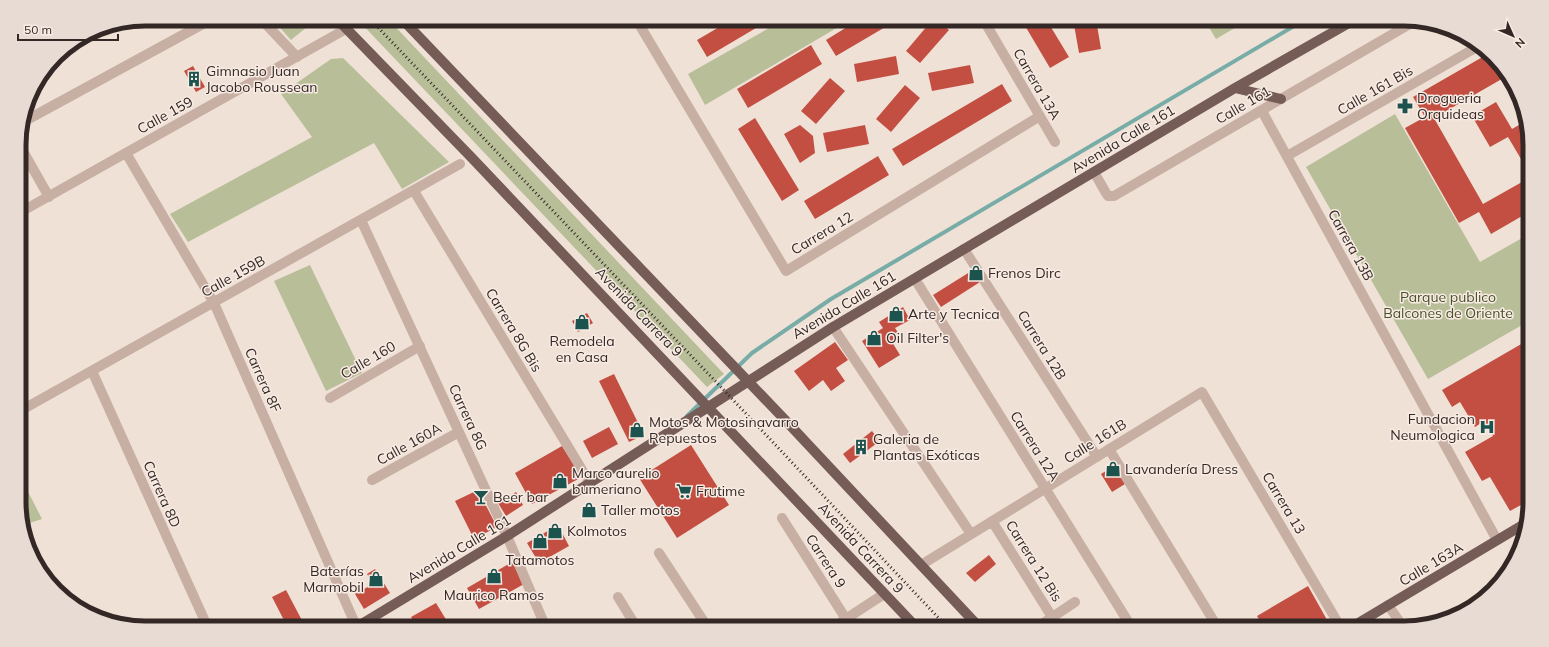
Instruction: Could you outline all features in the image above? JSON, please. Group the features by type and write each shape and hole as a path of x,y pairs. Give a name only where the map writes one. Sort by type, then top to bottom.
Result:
{"main road":[{"name":"Avenida Carrera 9","path":"343,26 472,158 910,621"},
{"path":"409,26 973,621"},
{"name":"Avenida Calle 161","path":"367,621 507,536 833,327 1235,88 1344,26"},
{"path":"1235,88 1281,99"},
{"name":"Calle 163A","path":"1362,621 1521,526"}],"street":[{"path":"29,119 199,26"},
{"path":"268,26 297,57"},
{"name":"Carrera 12","path":"640,26 786,271 1040,116"},
{"name":"Carrera 13A","path":"987,26 1055,142"},
{"name":"Calle 161","path":"1094,172 1106,194 1108,196 1114,196 1406,26"},
{"name":"Calle 159","path":"26,210 346,29"},
{"name":"Calle 161 Bis","path":"1287,156 1473,49"},
{"name":"Carrera 13B","path":"1262,110 1497,540"},
{"name":"Carrera 8F","path":"126,153 214,303 353,621"},
{"path":"26,156 49,197"},
{"name":"Calle 159B","path":"26,409 460,164"},
{"name":"Carrera 8G Bis","path":"414,191 590,483"},
{"name":"Carrera 8G","path":"361,220 507,536 543,621"},
{"name":"Carrera 12B","path":"964,249 1097,457"},
{"name":"Carrera 12A","path":"915,278 1128,621"},
{"path":"833,327 971,534"},
{"name":"Calle 160","path":"330,398 420,346"},
{"name":"Carrera 8D","path":"92,371 205,621"},
{"name":"Calle 161B","path":"921,565 1202,392"},
{"name":"Carrera 13","path":"1202,392 1337,621"},
{"name":"Calle 160A","path":"372,480 459,432"},
{"path":"1109,449 1214,621"},
{"name":"Carrera 9","path":"782,518 846,619"},
{"name":"Carrera 12 Bis","path":"992,521 1052,617"},
{"path":"659,554 703,621"},
{"path":"843,621 884,594"},
{"path":"618,597 633,621"},
{"path":"1046,621 1075,602"},
{"path":"1388,605 1399,621"}],"green space":[{"path":"278,26 308,26 291,40"},
{"path":"364,26 395,26 724,374 707,387"},
{"path":"773,26 840,26 705,105 688,74"},
{"path":"1208,26 1238,26 1216,39"},
{"path":"343,58 449,162 402,189 374,143 188,242 170,214 312,137 281,94 331,59"},
{"name":"Parque publico Balcones de Oriente","path":"1395,114 1480,262 1523,237 1523,324 1428,379 1306,167"},
{"path":"310,265 362,373 326,391 274,281"},
{"path":"26,488 42,519 28,523"}],"building":[{"path":"721,26 759,26 707,57 697,40"},
{"path":"849,26 887,26 836,56 826,40"},
{"path":"927,26 944,26 949,30 920,63 906,51"},
{"path":"1025,26 1050,26 1069,57 1050,68"},
{"path":"1074,26 1097,26 1101,49 1079,53"},
{"path":"811,45 822,64 748,108 737,89"},
{"path":"896,56 899,74 857,82 854,64"},
{"path":"1483,57 1488,61 1502,79 1434,118 1483,204 1523,181 1523,215 1491,234 1479,212 1459,223 1405,128 1425,117 1413,97"},
{"path":"970,65 974,83 932,91 928,73"},
{"name":"Gimnasio Juan Jacobo Roussean","path":"193,66 205,87 196,92 184,71"},
{"path":"830,78 845,91 816,124 801,111"},
{"path":"1002,84 1012,101 903,166 892,149"},
{"path":"905,85 920,98 891,132 876,119"},
{"path":"1496,102 1512,129 1521,124 1523,158 1521,159 1508,137 1490,147 1472,116"},
{"path":"755,118 799,190 782,201 738,129"},
{"path":"800,125 813,136 815,153 800,163 784,134"},
{"path":"865,125 869,144 827,152 823,133"},
{"path":"878,156 889,175 815,219 804,201"},
{"path":"973,270 980,282 941,307 933,295"},
{"path":"903,307 910,320 895,328 901,337 892,342 900,355 879,368 862,341 883,328 879,322"},
{"name":"Remodela en Casa","path":"587,313 593,323 578,332 572,321"},
{"path":"835,342 848,360 836,368 845,381 831,391 823,380 809,391 794,371"},
{"name":"Fundacion Neumologica","path":"1523,343 1523,504 1510,511 1490,477 1482,481 1465,452 1493,436 1484,421 1475,427 1460,402 1452,407 1442,390"},
{"path":"614,374 644,435 629,442 599,381"},
{"path":"609,427 618,444 592,458 583,441"},
{"name":"Galeria de Plantas Exóticas","path":"872,431 880,441 850,463 843,454"},
{"name":"Frutime","path":"691,445 729,505 677,538 639,478"},
{"path":"562,446 582,477 532,504 515,473"},
{"path":"1114,466 1125,484 1112,492 1101,474"},
{"path":"478,490 497,527 474,539 455,501"},
{"path":"516,492 523,505 506,516 498,503"},
{"path":"558,525 569,546 539,563 527,543"},
{"path":"989,555 996,564 975,582 966,573"},
{"path":"512,562 524,584 479,609 467,588"},
{"path":"375,569 390,593 364,609 355,594 373,584 367,574"},
{"path":"1308,586 1326,618 1325,621 1260,621 1257,616"},
{"path":"286,590 302,621 284,621 272,597"},
{"path":"436,603 447,621 413,621 411,617"}],"waterway":[{"path":"687,416 752,353 831,299 1294,26"}],"railway":[{"path":"377,26 941,621"}],"place":[{"name":"Gimnasio Juan Jacobo Roussean","path":"194,79"},
{"name":"Drogueria Orquideas","path":"1405,106"},
{"name":"Frenos Dirc","path":"976,273"},
{"name":"Arte y Tecnica","path":"896,314"},
{"name":"Remodela en Casa","path":"582,322"},
{"name":"Oil Filter's","path":"874,338"},
{"name":"Fundacion Neumologica","path":"1487,427"},
{"name":"Motos & Motosinavarro Repuestos","path":"637,430"},
{"name":"Galeria de Plantas Exóticas","path":"861,447"},
{"name":"Lavandería Dress","path":"1113,469"},
{"name":"Marco aurelio bumeriano","path":"560,481"},
{"name":"Frutime","path":"684,491"},
{"name":"Beer bar","path":"481,497"},
{"name":"Taller motos","path":"589,510"},
{"name":"Kolmotos","path":"555,531"},
{"name":"Tatamotos","path":"540,541"},
{"name":"Maurico Ramos","path":"494,576"},
{"name":"Baterías Marmobil","path":"376,579"}]}
